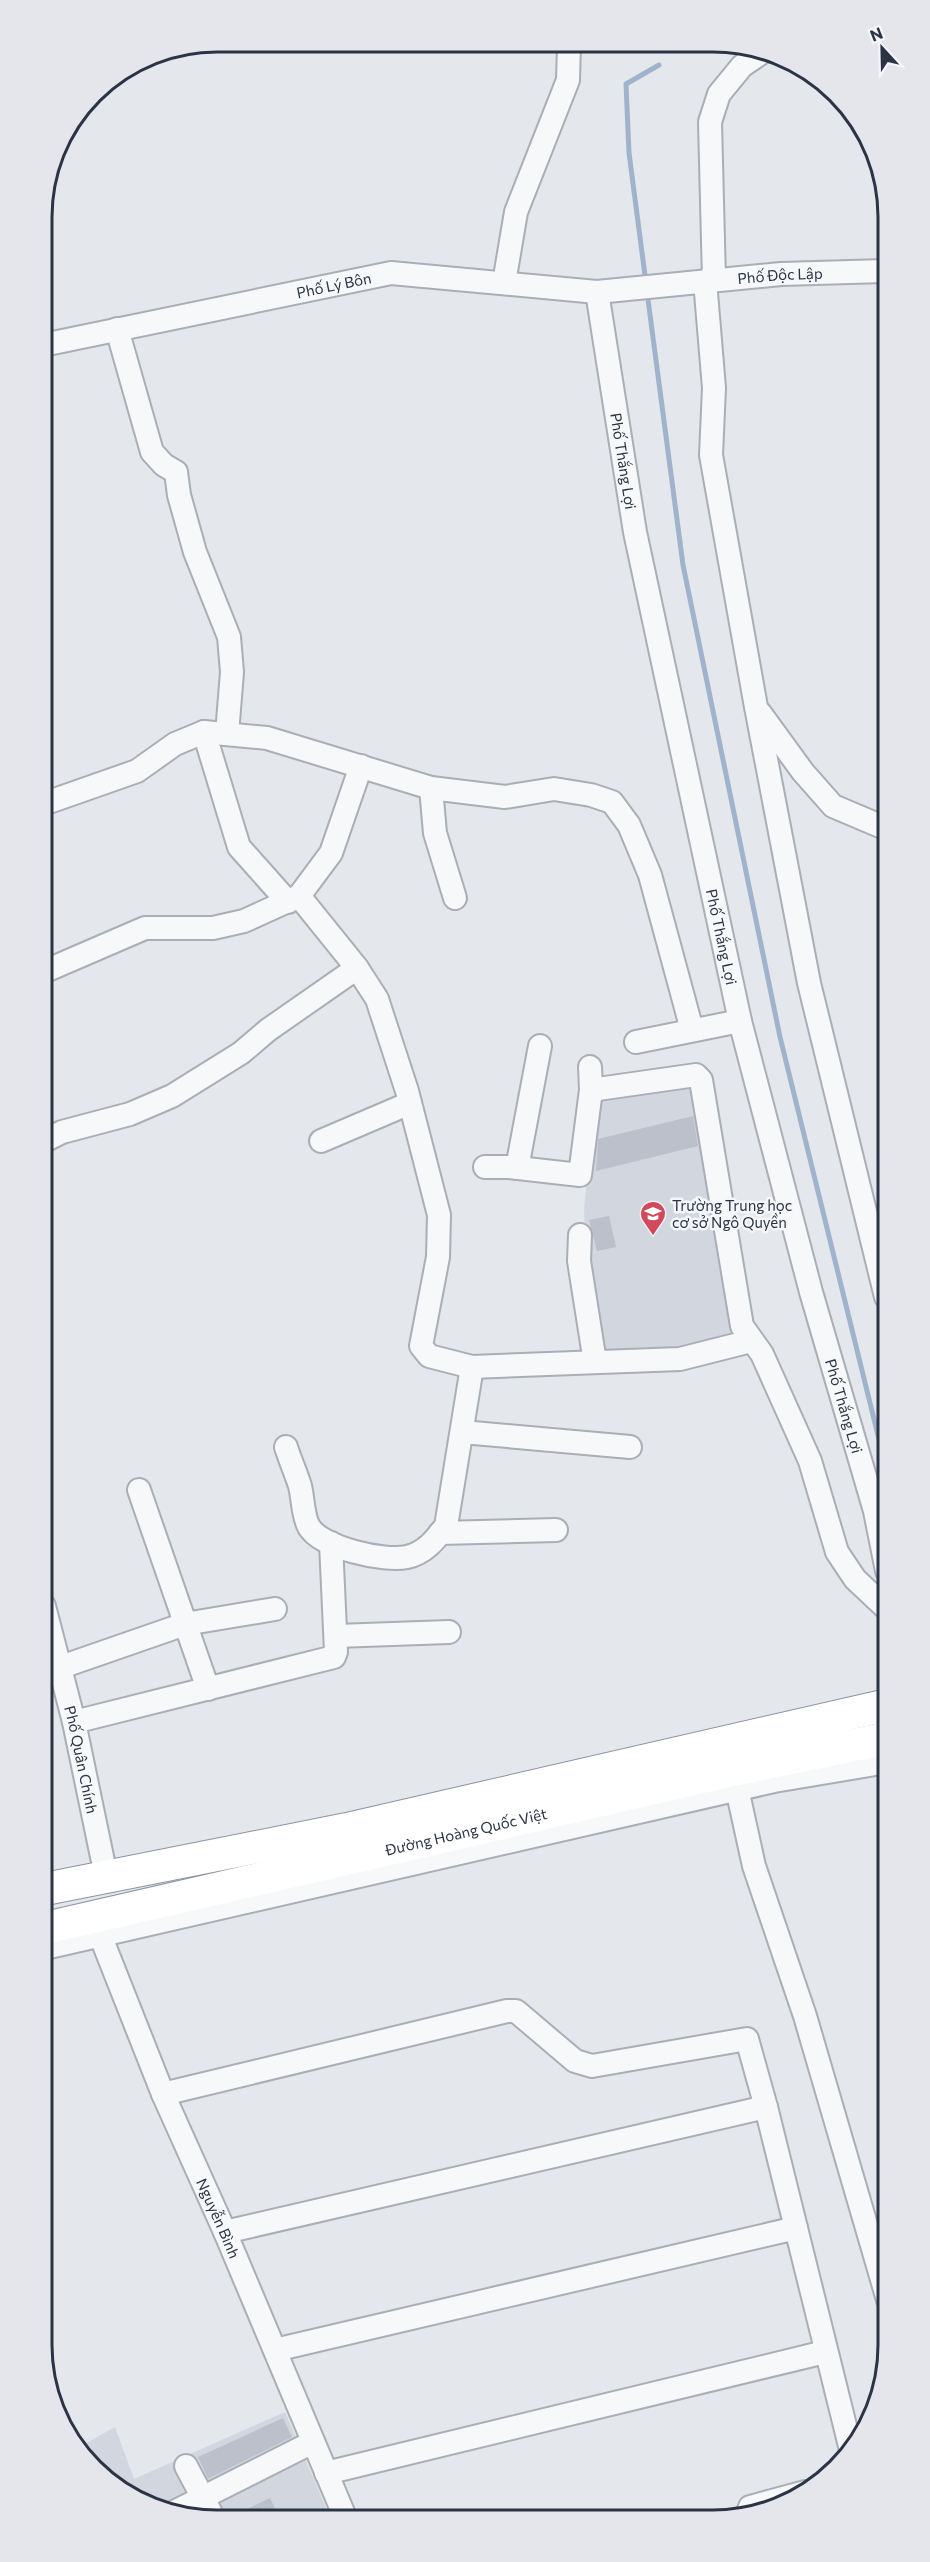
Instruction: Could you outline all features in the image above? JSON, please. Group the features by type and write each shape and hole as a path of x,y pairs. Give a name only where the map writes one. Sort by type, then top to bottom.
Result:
{"highway":[{"name":"Đường Hoàng Quốc Việt","path":"52,1887 347,1828 877,1707"},
{"name":"Đường Hoàng Quốc Việt","path":"52,1928 97,1927 735,1780 877,1741"}],"street":[{"path":"504,283 516,212 568,80 569,52"},
{"path":"754,58 742,66 719,94 710,122 709,281 714,388 711,455 808,983 878,1263"},
{"name":"Phố Độc Lập","path":"628,290 781,274 878,271"},
{"name":"Phố Lý Bôn","path":"53,343 377,274 391,273 597,292 628,290"},
{"name":"Phố Thắng Lợi","path":"597,292 635,532 740,1021 811,1292 877,1524"},
{"path":"117,329 152,452 164,465 176,472 179,495 195,552 229,637 232,672 227,734"},
{"path":"756,707 803,772 833,806 878,825"},
{"path":"53,801 137,771 175,744 204,732 267,738 430,788 505,797 554,789 591,795 612,802 629,825 650,875 692,1030"},
{"path":"204,732 239,847 294,899 357,968 377,999 410,1103 439,1215 438,1257 421,1346 429,1356 472,1367 680,1359 752,1341"},
{"path":"53,968 145,928 213,928 244,921 294,899 331,854 361,766"},
{"path":"430,788 435,833 455,898"},
{"path":"53,1137 62,1132 130,1114 172,1096 233,1059 268,1030 357,968"},
{"path":"636,1042 740,1021"},
{"path":"517,1168 536,1081 540,1046"},
{"path":"485,1167 580,1175 591,1090 590,1067"},
{"path":"591,1090 696,1075 701,1080 742,1326 762,1354 810,1461 837,1552 855,1579 877,1601"},
{"path":"321,1141 410,1103"},
{"path":"580,1235 579,1261 595,1362"},
{"path":"286,1447 300,1485 309,1527 331,1543 379,1557 406,1557 433,1543 446,1526 472,1367"},
{"path":"462,1432 630,1447"},
{"path":"139,1490 208,1689"},
{"path":"440,1533 556,1530"},
{"path":"74,1722 334,1657 336,1636 331,1543"},
{"path":"61,1667 185,1624 275,1609"},
{"path":"336,1636 449,1632"},
{"name":"Phố Quân Chính","path":"52,1636 74,1722 106,1876"},
{"path":"877,1763 735,1780 754,1866 805,2016 877,2263"},
{"path":"52,1945 97,1927"},
{"name":"Nguyễn Bình","path":"97,1927 163,2094 225,2232 342,2510"},
{"path":"163,2094 507,2011 516,2011 575,2061 592,2066 747,2039 848,2439"},
{"path":"225,2232 766,2107"},
{"path":"275,2350 796,2228"},
{"path":"326,2473 825,2352"},
{"path":"186,2466 208,2507 313,2442"}],"shaded area":[{"name":"Trường Trung học cơ sở Ngô Quyền","path":"691,1083 739,1336 733,1343 601,1355 587,1262 584,1211 594,1095"},
{"path":"285,2412 327,2510 218,2510 164,2501 117,2475 86,2443 115,2427 134,2479"}],"building":[{"path":"693,1116 698,1146 596,1171 598,1139"},
{"path":"609,1216 616,1247 597,1251 589,1220"},
{"path":"283,2418 292,2437 208,2479 198,2457"},
{"path":"270,2498 276,2510 245,2510"}],"waterway":[{"path":"646,283 629,153 626,84 659,65"},
{"path":"647,292 683,565 780,1037 877,1433"}],"place":[{"name":"Trường Trung học cơ sở Ngô Quyền","path":"653,1237"}]}
